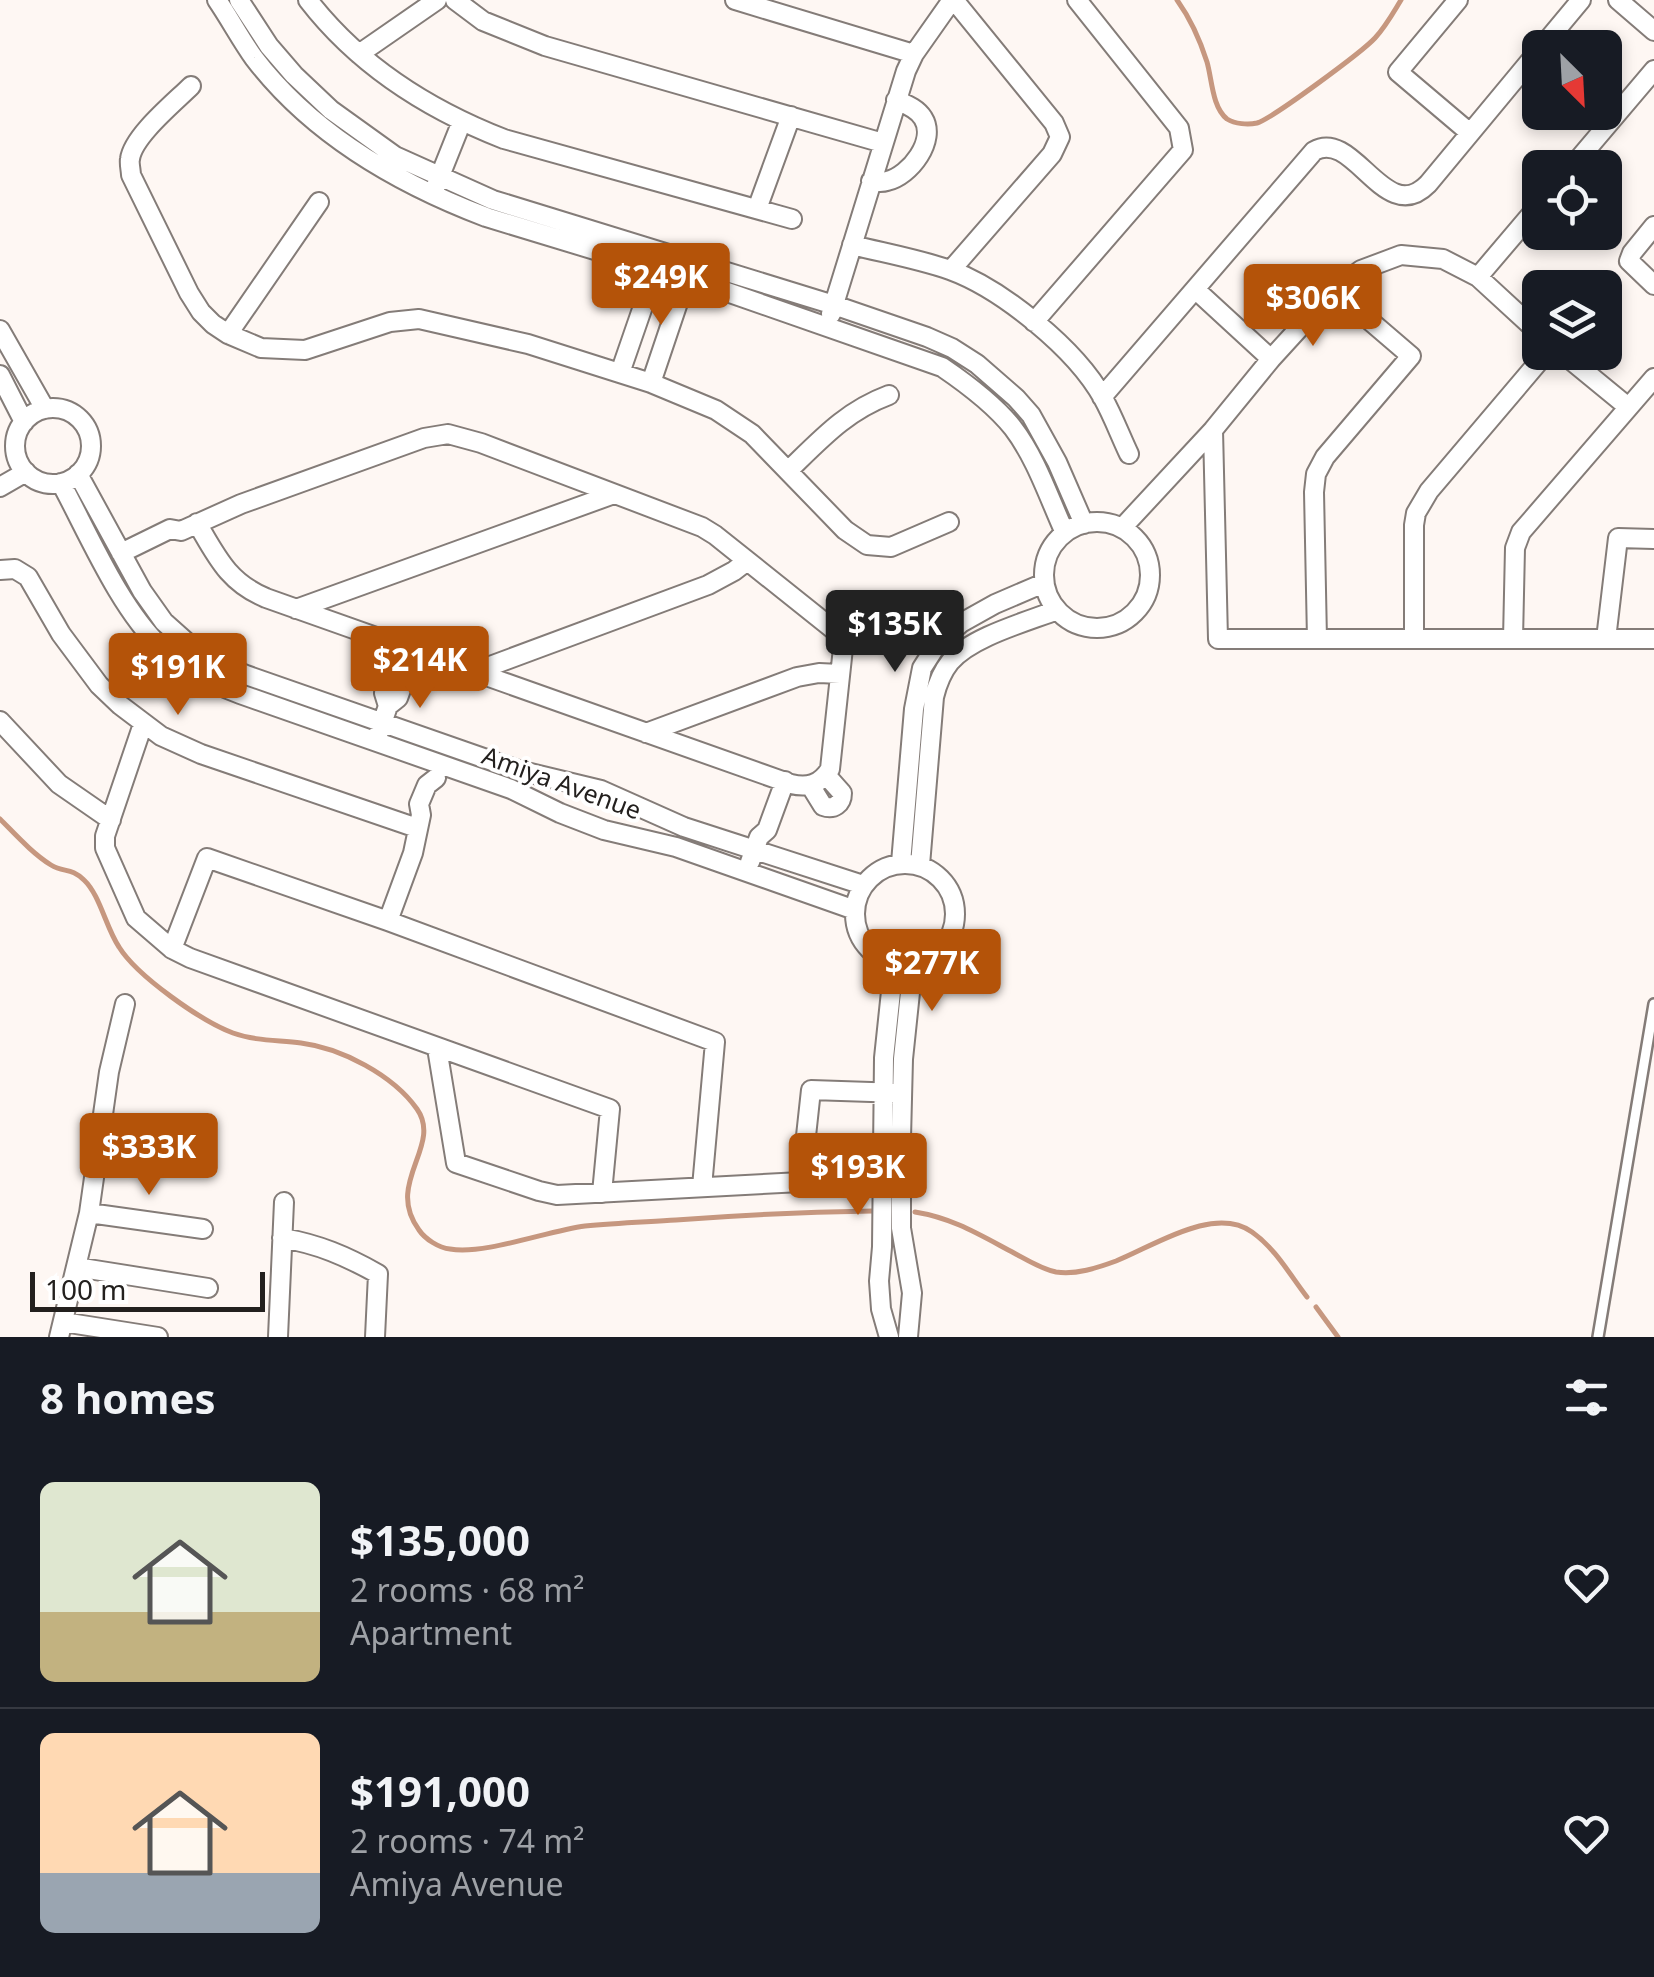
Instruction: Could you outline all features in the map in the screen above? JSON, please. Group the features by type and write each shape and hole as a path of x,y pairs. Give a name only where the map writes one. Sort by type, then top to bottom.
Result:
{"street":[{"path":"217,0 279,87 355,151 389,172 493,200 659,260 834,305 940,342 965,356 1031,415 1058,462 1084,524"},
{"path":"239,0 268,46 332,110 437,186"},
{"path":"308,0 359,54 405,90 462,121 504,139 792,219"},
{"path":"359,54 437,0"},
{"path":"456,0 483,21 526,40 882,143"},
{"path":"735,0 914,54"},
{"path":"827,326 896,100 914,54 953,0 1054,123 1060,137 1052,154 952,270"},
{"path":"1034,322 1183,150 1179,128 1077,0"},
{"path":"1458,0 1398,72 1470,132"},
{"path":"1556,30 1581,0"},
{"path":"1618,0 1654,31"},
{"path":"1102,397 1314,151 1335,148 1393,192 1406,196 1422,190 1522,70"},
{"path":"1586,150 1654,70"},
{"path":"191,86 132,151 131,175 200,312 228,334 261,348 305,350 390,322 419,319 528,344 651,383 737,422 845,530 868,546 891,547 949,522"},
{"path":"871,182 900,175 926,140 928,131 920,113 896,100"},
{"path":"758,210 792,116"},
{"path":"437,186 462,121"},
{"path":"228,334 318,202"},
{"path":"1478,277 1522,225"},
{"path":"1654,226 1629,261 1654,285"},
{"path":"852,245 952,270 1015,306 1075,361 1102,397 1129,454"},
{"path":"1122,528 1334,290 1361,270 1401,255 1442,260 1478,277 1522,317"},
{"path":"620,373 659,260"},
{"path":"690,269 942,368 976,392 1013,428 1065,532"},
{"path":"651,383 690,269"},
{"path":"1196,290 1271,359"},
{"path":"1316,639 1316,474 1325,457 1411,356 1334,290"},
{"path":"0,330 44,409"},
{"path":"1414,639 1416,513 1429,491 1531,370"},
{"path":"1584,370 1628,407"},
{"path":"0,375 24,422"},
{"path":"1513,639 1515,548 1521,532 1654,378"},
{"path":"788,471 854,411 889,395"},
{"path":"0,487 14,464 16,438 24,422 37,412 53,408 69,412 87,428 90,452 70,478 42,482 14,464"},
{"path":"1213,430 1218,639 1654,640"},
{"path":"124,558 176,540 189,527 240,504 435,435 481,442 702,527 838,634 843,648 832,763 818,780 797,785 252,593 238,584 189,527"},
{"path":"565,475 566,512"},
{"name":"Amiya Avenue","path":"70,478 164,622 210,659 246,675 385,715 448,746 531,774 602,790 667,821 756,844 791,862 864,886"},
{"name":"Amiya Avenue","path":"70,478 130,610 149,635 200,677 376,742 438,771 511,789 560,814 604,830 663,843 855,910"},
{"path":"296,609 614,494"},
{"path":"1096,522 1122,528 1142,547 1148,560 1150,574 1143,602 1122,622 1109,627 1080,626 1067,620 1056,610 1044,583 1047,555 1054,542 1084,524 1096,522"},
{"path":"1606,639 1618,538 1654,539"},
{"path":"474,672 708,585 748,561"},
{"path":"11,565 28,577 84,667 143,724 201,754 419,822"},
{"path":"910,864 914,709 922,668 948,632 975,614 1044,583"},
{"path":"347,627 350,590"},
{"path":"995,604 997,634"},
{"path":"910,864 932,712 938,684 951,661 960,652 997,634 1056,610"},
{"path":"975,614 997,634"},
{"path":"376,742 385,715 384,694 408,649"},
{"path":"524,689 526,653"},
{"path":"646,732 797,677 840,674"},
{"path":"697,714 699,751"},
{"path":"0,721 59,784 111,820"},
{"path":"143,724 105,836 105,848 132,912 141,923 172,948 198,962 610,1109 602,1193"},
{"path":"388,921 413,852 419,822 438,789 438,771 448,746"},
{"path":"746,872 756,844 756,826 779,779"},
{"path":"172,948 207,858 714,1042 702,1187"},
{"path":"783,885 791,862"},
{"path":"910,864 941,878 954,898 956,910 952,934 945,945 925,960 904,963 883,959 864,944 855,922 855,910 864,886 880,870 910,864"},
{"path":"820,898 829,874"},
{"path":"889,1337 879,1296 904,963"},
{"path":"125,1004 108,1072 89,1213 61,1330 158,1337"},
{"path":"437,1048 456,1163 547,1193 800,1182 811,1090 892,1093"},
{"path":"892,1093 901,1228 912,1293 908,1337"},
{"path":"278,1337 284,1202"},
{"path":"89,1213 203,1229"},
{"path":"282,1238 321,1246 378,1274 374,1337"},
{"path":"76,1267 208,1288"}],"lane":[{"path":"1598,1337 1654,1004"}],"waterway":[{"path":"1177,0 1201,46 1218,107 1227,119 1246,124 1257,123 1280,110 1367,45 1401,0"},
{"path":"0,819 44,860 84,880 128,959 188,1008 241,1036 301,1043 349,1057 380,1074 407,1097 423,1123 420,1151 410,1181 410,1213 422,1233 437,1245 481,1249 608,1224 873,1211"},
{"path":"915,1212 954,1223 1040,1267 1064,1273 1109,1264 1202,1225 1237,1225 1268,1246 1307,1297"},
{"path":"1316,1307 1338,1337"}]}
